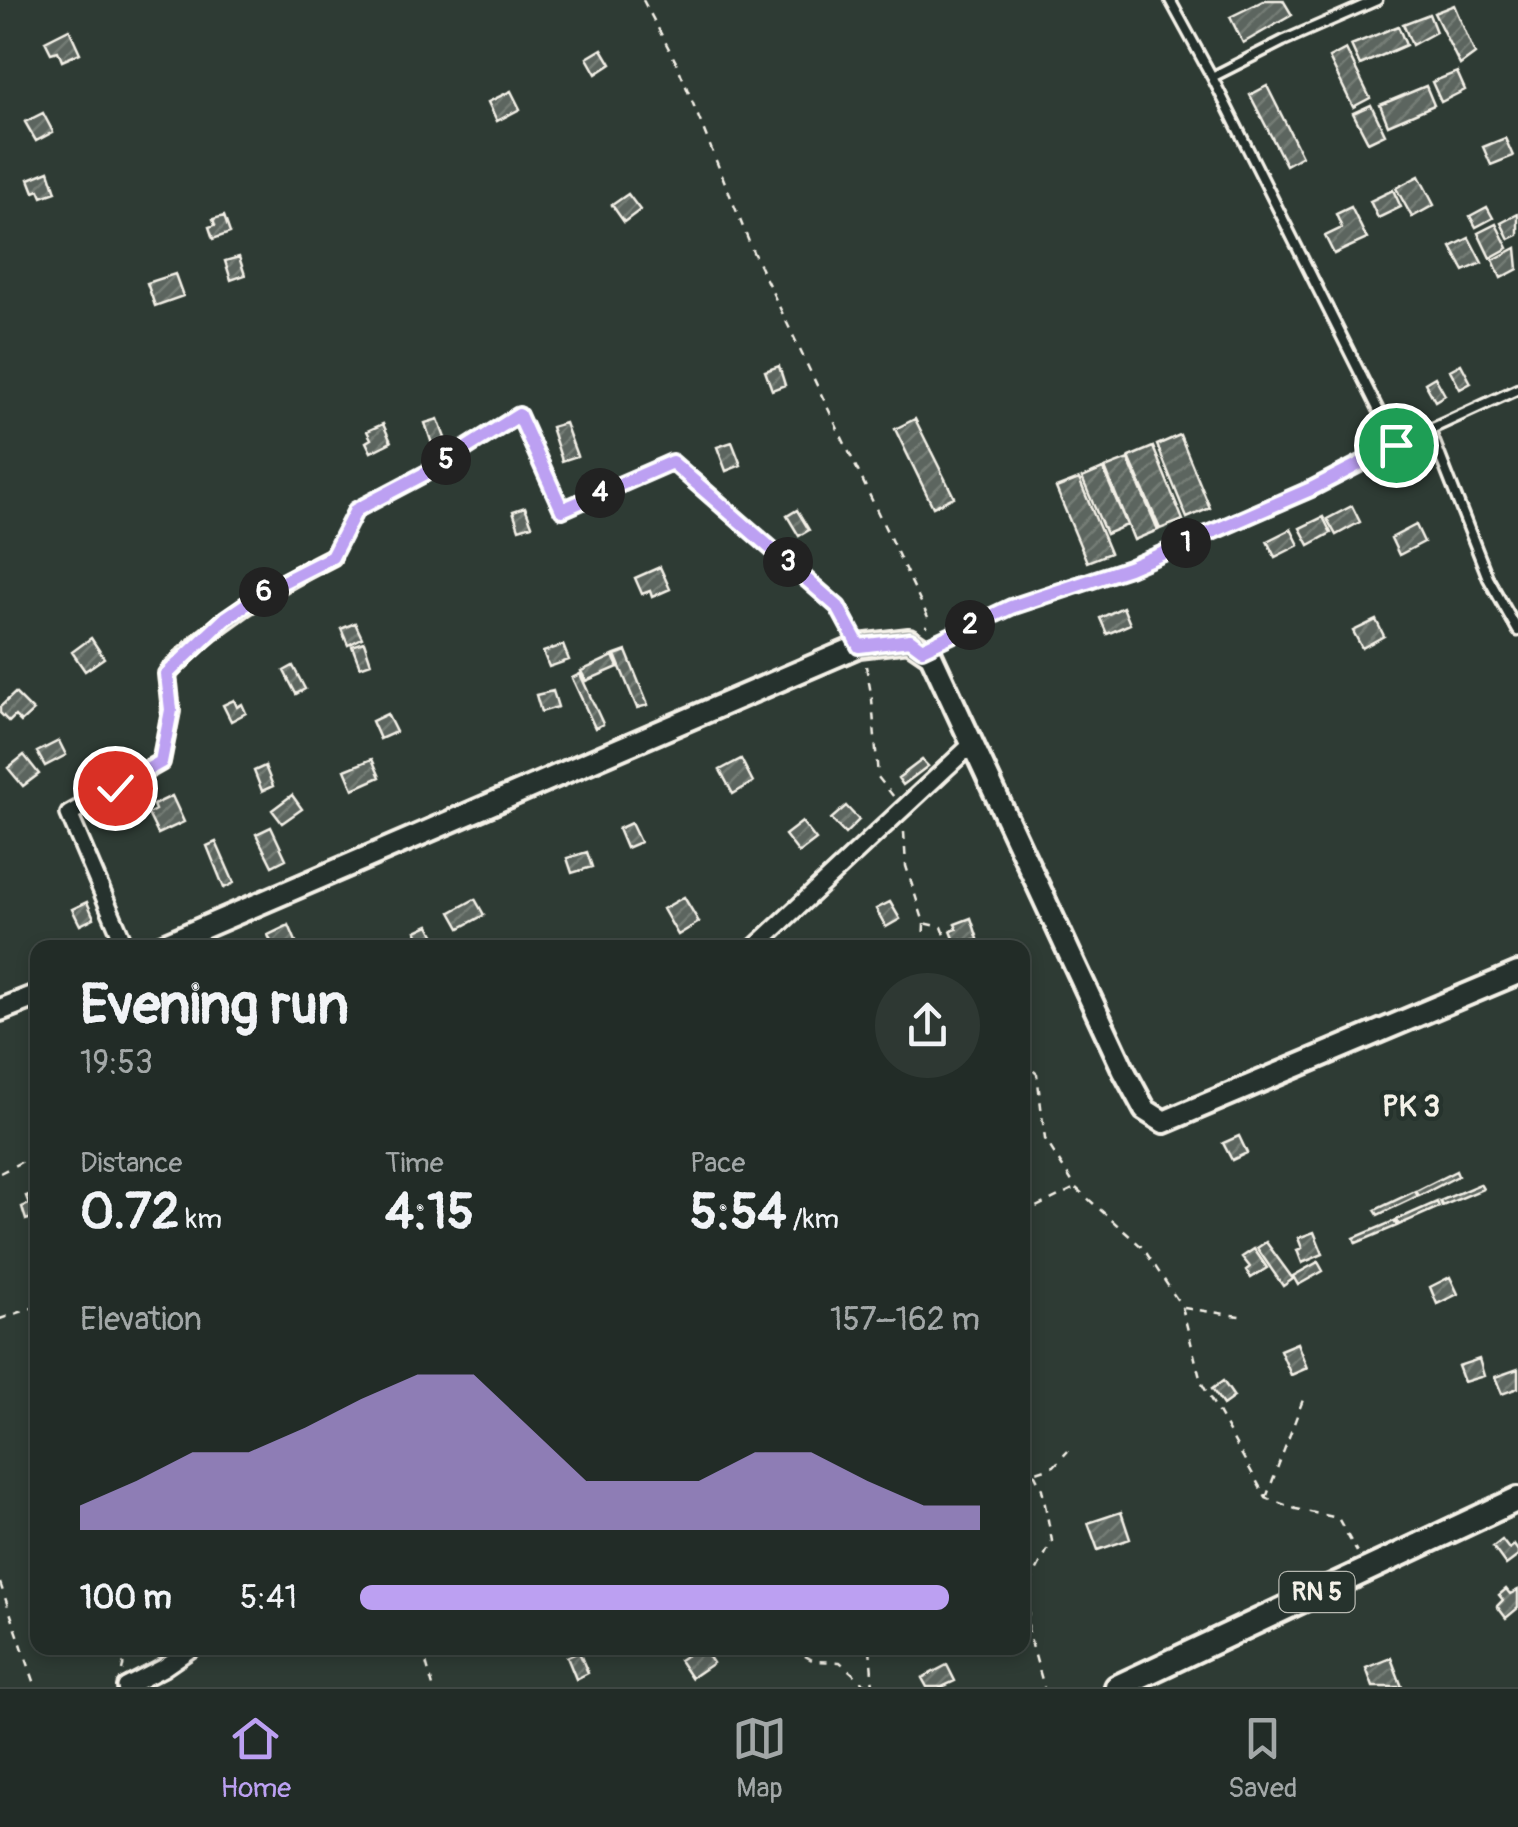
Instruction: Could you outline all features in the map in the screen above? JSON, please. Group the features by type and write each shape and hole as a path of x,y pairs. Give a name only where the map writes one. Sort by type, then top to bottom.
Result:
{"main road":[{"name":"RN 5","path":"1118,1687 1518,1498"}],"street":[{"path":"123,940 69,814 161,762 171,710 167,674 192,646 269,589 332,557"},
{"path":"175,940 859,646 910,640 931,655 1124,1071 1145,1110 1164,1122 1518,973"},
{"path":"763,940 972,744"},
{"path":"0,1010 30,998"},
{"path":"120,1683 163,1668 182,1655"}],"lane":[{"path":"1170,0 1396,445"},
{"path":"1212,77 1376,0"},
{"path":"922,649 1011,607 1129,568 1311,489 1518,388"},
{"path":"1430,430 1488,578 1518,631"}],"path":[{"path":"643,0 676,64 754,252 928,617 922,649"},
{"path":"332,557 356,510 430,471 519,415 562,510 672,462 838,607 859,646 872,699 878,777 903,809 906,866 924,923 923,940"},
{"path":"924,923 942,927 947,940"},
{"path":"1030,1068 1036,1074 1045,1139 1076,1188 1144,1248 1182,1308 1201,1382 1266,1498 1338,1518 1366,1568"},
{"path":"0,1174 30,1157"},
{"path":"1030,1210 1076,1188"},
{"path":"1182,1308 1246,1317"},
{"path":"0,1319 30,1309"},
{"path":"1266,1498 1304,1397"},
{"path":"1030,1473 1054,1466 1068,1451"},
{"path":"1030,1584 1052,1541 1042,1490 1034,1472"},
{"path":"0,1583 36,1687"},
{"path":"1030,1639 1044,1687"},
{"path":"120,1683 126,1655"},
{"path":"424,1655 433,1687"},
{"path":"803,1655 814,1661 840,1662 870,1687"},
{"path":"870,1655 870,1687"}],"building":[{"path":"1265,0 1283,0 1292,15 1243,43 1230,17"},
{"path":"1454,5 1475,54 1460,65 1434,13"},
{"path":"1429,14 1436,32 1412,45 1403,24"},
{"path":"1398,26 1406,45 1360,65 1351,45"},
{"path":"69,29 80,53 62,61 58,51 51,53 45,41"},
{"path":"602,49 611,64 596,74 587,58"},
{"path":"1346,49 1370,98 1353,107 1329,58"},
{"path":"1457,72 1465,90 1441,102 1432,82"},
{"path":"1267,86 1302,156 1286,165 1250,95"},
{"path":"1426,86 1434,105 1388,125 1380,105"},
{"path":"511,91 520,109 497,121 488,102"},
{"path":"1371,105 1385,134 1368,142 1353,113"},
{"path":"43,113 53,132 36,141 25,122"},
{"path":"1505,138 1513,156 1491,165 1483,147"},
{"path":"49,171 56,192 42,197 39,190 34,192 29,179"},
{"path":"1419,176 1434,205 1412,217 1396,188"},
{"path":"1393,190 1401,207 1378,218 1370,201"},
{"path":"628,194 640,210 624,222 612,205"},
{"path":"1351,207 1367,239 1334,254 1325,236 1342,228 1336,214"},
{"path":"1487,207 1493,218 1476,227 1470,216"},
{"path":"1518,214 1518,235 1509,239 1501,223"},
{"path":"224,216 230,233 213,239 209,227 215,225 213,219"},
{"path":"1496,224 1508,248 1490,258 1478,233"},
{"path":"1469,238 1482,263 1464,271 1451,247"},
{"path":"1516,248 1518,269 1501,278 1493,260"},
{"path":"239,257 245,275 231,280 225,261"},
{"path":"175,274 183,296 155,306 147,283"},
{"path":"1461,364 1471,383 1460,389 1450,370"},
{"path":"779,366 785,385 772,390 765,371"},
{"path":"1435,377 1445,395 1435,401 1425,383"},
{"path":"438,419 449,449 435,453 425,423"},
{"path":"915,419 954,497 933,507 895,429"},
{"path":"565,423 577,456 562,461 551,427"},
{"path":"383,424 391,442 371,452 366,442 371,439 367,431"},
{"path":"1180,435 1210,508 1187,518 1157,445"},
{"path":"732,442 741,465 726,471 717,447"},
{"path":"1153,447 1183,520 1160,529 1129,457"},
{"path":"1128,459 1158,530 1134,540 1105,468"},
{"path":"1103,469 1127,525 1106,534 1082,478"},
{"path":"1079,479 1110,553 1087,562 1056,488"},
{"path":"1352,506 1360,522 1336,535 1327,519"},
{"path":"525,507 532,525 519,529 513,511"},
{"path":"797,510 809,530 799,536 787,516"},
{"path":"1323,517 1331,533 1309,545 1300,528"},
{"path":"1416,525 1424,542 1399,555 1391,538"},
{"path":"1291,529 1299,545 1275,557 1267,541"},
{"path":"660,567 670,589 652,597 650,591 642,594 635,578"},
{"path":"1123,607 1130,624 1107,634 1100,618"},
{"path":"1376,620 1384,636 1362,648 1353,631"},
{"path":"355,623 362,638 348,645 341,629"},
{"path":"91,638 104,658 85,671 72,652"},
{"path":"364,642 371,663 360,667 352,646"},
{"path":"563,645 569,660 549,667 543,652"},
{"path":"626,651 648,705 637,708 615,655"},
{"path":"613,656 618,667 586,681 581,671"},
{"path":"293,666 305,689 296,694 284,671"},
{"path":"580,674 603,724 595,728 572,678"},
{"path":"553,691 558,707 541,712 536,695"},
{"path":"15,693 33,711 21,722 15,716 9,722 0,713 0,707"},
{"path":"234,700 237,707 242,704 246,713 231,721 223,705"},
{"path":"387,714 396,732 380,739 372,721"},
{"path":"59,741 66,755 45,766 37,752"},
{"path":"24,755 39,774 23,786 8,768"},
{"path":"372,759 380,777 353,789 345,770"},
{"path":"741,759 753,782 733,794 720,770"},
{"path":"922,760 928,766 903,785 898,778"},
{"path":"265,766 273,786 262,791 254,771"},
{"path":"292,795 302,809 282,823 272,810"},
{"path":"172,796 184,822 158,834 148,814 155,810 153,805"},
{"path":"846,806 859,820 845,834 831,819"},
{"path":"802,822 816,840 799,853 785,835"},
{"path":"631,823 640,842 626,848 618,829"},
{"path":"271,827 286,859 272,866 256,834"},
{"path":"216,842 234,883 224,888 207,846"},
{"path":"587,852 592,867 572,873 567,858"},
{"path":"684,897 699,922 678,935 663,909"},
{"path":"475,899 484,915 460,928 451,912"},
{"path":"87,902 94,918 80,925 72,909"},
{"path":"890,902 900,919 886,927 876,909"},
{"path":"971,918 978,939 955,940 951,931 957,929 955,924"},
{"path":"289,925 295,940 270,940 268,935"},
{"path":"429,925 437,940 421,940 416,931"},
{"path":"1239,1136 1247,1153 1232,1160 1223,1143"},
{"path":"1456,1171 1458,1176 1419,1196 1416,1191"},
{"path":"1480,1184 1483,1189 1442,1206 1440,1201"},
{"path":"1415,1191 1418,1196 1378,1215 1375,1210"},
{"path":"30,1195 30,1219 26,1220 22,1207 29,1204 26,1196"},
{"path":"1437,1202 1439,1207 1399,1225 1396,1220"},
{"path":"1394,1221 1397,1226 1356,1243 1354,1238"},
{"path":"1314,1232 1323,1254 1302,1263 1298,1238"},
{"path":"1266,1242 1293,1279 1283,1286 1257,1248"},
{"path":"1254,1249 1267,1268 1251,1278 1246,1270 1250,1267 1242,1257"},
{"path":"1318,1262 1323,1271 1298,1285 1293,1276"},
{"path":"1450,1277 1458,1294 1437,1304 1430,1287"},
{"path":"1297,1343 1307,1368 1291,1375 1280,1350"},
{"path":"1479,1359 1484,1376 1464,1382 1458,1366"},
{"path":"1518,1369 1518,1388 1502,1394 1495,1377"},
{"path":"1223,1381 1234,1397 1223,1405 1212,1389"},
{"path":"1121,1512 1130,1539 1098,1550 1088,1523"},
{"path":"1502,1540 1509,1549 1514,1545 1518,1551 1518,1556 1506,1565 1493,1547"},
{"path":"1506,1589 1510,1594 1518,1590 1518,1608 1506,1618 1497,1606 1503,1600 1499,1595"},
{"path":"580,1655 588,1673 576,1679 567,1657"},
{"path":"687,1655 708,1655 713,1663 691,1678 679,1660"},
{"path":"1391,1658 1402,1687 1373,1687 1366,1668"},
{"path":"947,1665 955,1681 942,1687 927,1687 922,1678"}],"district":[{"name":"PK 3","path":"1411,1106"}],"route":[{"path":"115,788 161,762 171,710 167,674 192,646 269,589 332,557 356,510 430,471 519,415 562,510 672,462 838,607 859,646 910,640 922,649 1011,607 1129,568 1311,489 1396,445"}]}
